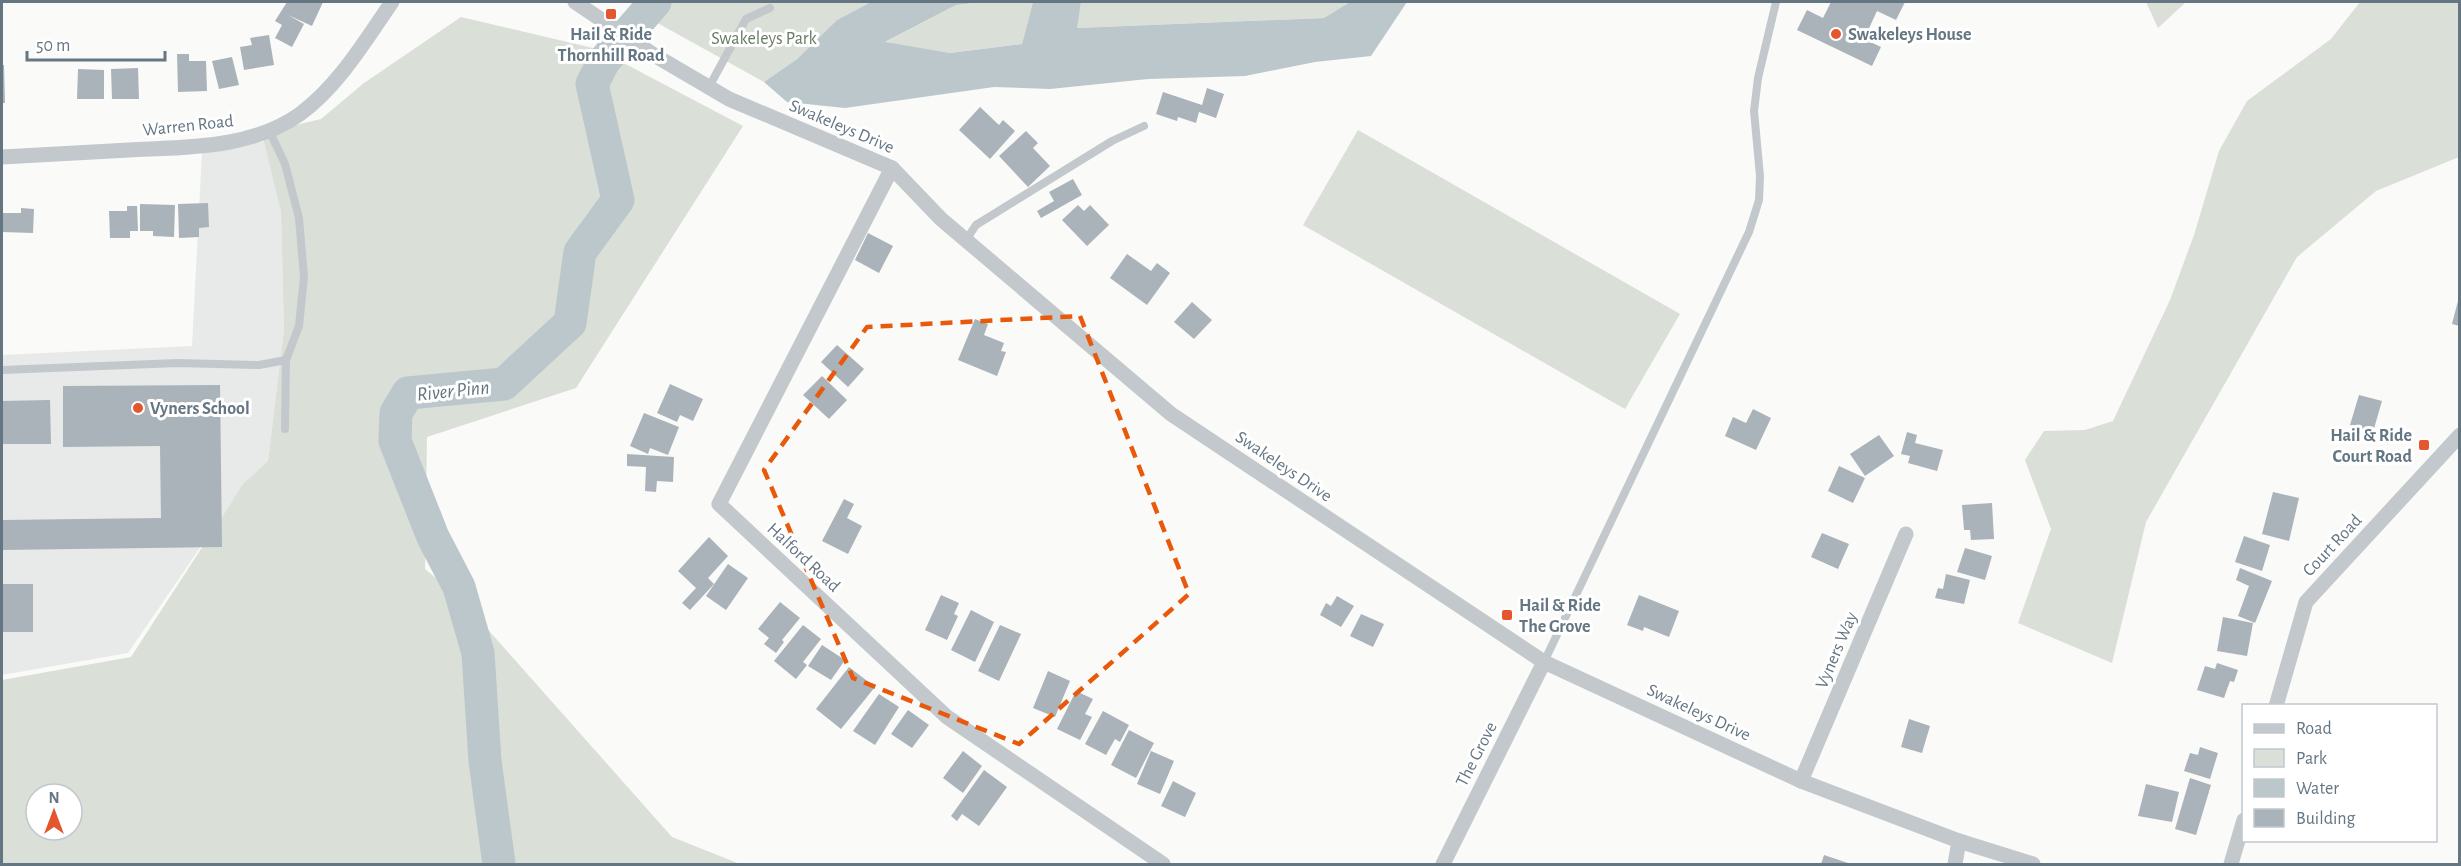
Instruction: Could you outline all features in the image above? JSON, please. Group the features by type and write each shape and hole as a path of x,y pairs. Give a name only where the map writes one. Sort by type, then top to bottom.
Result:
{"street":[{"name":"Warren Road","path":"2,157 198,147 237,140 269,130 300,114 324,92 358,52 392,2"},
{"name":"Swakeleys Drive","path":"575,2 643,47 729,99 891,168 941,219 1171,414 1544,662 1801,781 1959,841 2033,864"},
{"name":"Halford Road","path":"891,168 719,504 947,717 1163,864"},
{"name":"Court Road","path":"2276,704 2306,602 2460,435"},
{"name":"Vyners Way","path":"1801,781 1906,534"},
{"name":"The Grove","path":"1443,864 1544,662"},
{"path":"2230,864 2242,826"},
{"path":"1955,864 1959,841"}],"lane":[{"path":"1544,662 1749,232 1759,200 1760,176 1754,111 1758,78 1776,2"},
{"path":"709,87 746,19 770,8"},
{"path":"966,240 976,225 1112,141 1144,126"},
{"path":"269,130 285,164 299,218 304,277 299,326 286,360 285,429"},
{"path":"2,370 178,363 259,365 286,360"}],"highlighted area":[{"path":"1080,316 1189,594 1019,744 853,678 764,470 867,327"}],"shaded area":[{"name":"Vyners School","path":"266,141 281,212 284,330 268,461 243,485 128,653 2,675 2,355 192,346 202,152 224,151"}],"green space":[{"name":"Swakeleys Park","path":"642,2 871,2 837,20 797,59 764,82 634,10"},
{"path":"981,2 1033,2 1022,44 950,53 884,43 956,5"},
{"path":"1081,2 1350,2 1324,18 1076,28"},
{"path":"2146,2 2186,2 2158,28"},
{"path":"2360,2 2459,2 2459,157 2376,191 2297,257 2146,522 2112,663 2018,623 2051,529 2025,460 2044,431 2085,430 2113,421 2170,300 2194,235 2219,151 2247,101 2331,39"},
{"path":"461,17 597,49 743,126 576,388 427,437 425,569 459,597 672,837 740,864 2,864 2,680 131,657 243,484 268,461 284,330 281,212 262,133 321,119 364,83"},
{"path":"1358,130 1680,314 1625,409 1303,225"}],"water":[{"path":"871,2 981,2 956,5 885,42 950,53 1022,44 1033,2 1081,2 1077,28 1324,18 1350,2 1407,2 1371,56 1315,62 1245,76 1148,79 1050,89 994,87 845,108 787,102 764,82 797,59 837,20"}],"building":[{"path":"287,2 323,2 312,26 288,15 304,24 292,47 275,38 282,25 275,21"},
{"name":"Swakeleys House","path":"1831,2 1905,2 1896,20 1877,11 1864,39 1881,47 1872,66 1797,30 1807,10 1823,18"},
{"path":"269,35 274,65 244,70 240,47 252,45 250,38"},
{"path":"177,54 189,54 189,61 206,61 207,91 178,92"},
{"path":"232,57 239,85 219,89 212,61"},
{"path":"2,65 4,65 5,103 2,103"},
{"path":"138,68 139,99 112,99 111,69"},
{"path":"78,69 104,70 104,99 77,99"},
{"path":"1207,88 1224,94 1216,118 1199,112 1196,123 1178,117 1177,121 1156,114 1163,92 1202,105"},
{"path":"980,107 999,125 1003,120 1015,131 990,159 959,130"},
{"path":"1026,131 1038,143 1033,148 1050,166 1028,187 999,156"},
{"path":"1073,179 1082,195 1041,218 1037,211 1054,201 1049,192"},
{"path":"208,203 209,227 199,228 199,237 179,238 178,204"},
{"path":"140,204 175,205 174,237 153,236 153,231 140,231"},
{"path":"1078,205 1084,211 1090,205 1109,225 1087,246 1062,220"},
{"path":"127,206 137,206 138,231 130,231 130,238 110,238 109,211 127,211"},
{"path":"21,208 34,209 33,233 2,232 2,213 21,213"},
{"path":"868,233 893,246 879,273 855,260"},
{"path":"1127,254 1151,271 1157,263 1170,273 1147,305 1110,278"},
{"path":"2460,293 2460,326 2452,324"},
{"path":"1192,302 1212,320 1194,339 1174,322"},
{"path":"975,319 988,324 984,335 1004,343 1001,351 1006,352 997,376 958,360"},
{"path":"837,345 864,369 848,387 821,362"},
{"path":"822,376 847,400 829,419 803,395"},
{"path":"670,384 703,399 693,421 680,415 677,422 657,413"},
{"path":"220,385 222,547 2,550 2,520 161,518 160,446 63,447 63,386"},
{"path":"2359,395 2382,401 2373,432 2350,425"},
{"path":"50,400 51,444 2,444 2,401"},
{"path":"1753,409 1771,418 1756,450 1725,436 1733,417 1746,423"},
{"path":"644,413 679,427 668,455 650,448 648,454 630,446"},
{"path":"1907,432 1917,435 1915,443 1943,450 1937,471 1908,463 1910,456 1901,454"},
{"path":"1879,435 1894,456 1865,476 1850,454"},
{"path":"627,454 674,457 673,482 657,481 656,492 645,491 646,467 627,466"},
{"path":"1839,466 1865,478 1853,503 1828,491"},
{"path":"2273,492 2299,498 2289,541 2262,534"},
{"path":"844,499 854,504 847,518 862,526 848,554 822,541"},
{"path":"1992,503 1994,539 1971,540 1970,530 1964,530 1962,505"},
{"path":"1822,533 1849,544 1838,569 1811,557"},
{"path":"2244,536 2270,545 2262,571 2235,562"},
{"path":"709,537 728,556 708,578 714,584 690,610 682,603 696,588 678,571"},
{"path":"1965,548 1992,556 1985,580 1957,572"},
{"path":"728,564 748,578 726,610 706,596"},
{"path":"2240,568 2272,581 2255,623 2238,616 2249,586 2236,580"},
{"path":"1946,574 1970,580 1964,604 1935,598 1938,588 1943,589"},
{"path":"2,584 33,584 33,632 2,632"},
{"path":"941,595 959,603 954,614 958,616 947,640 925,630"},
{"path":"1639,595 1679,611 1669,637 1644,627 1643,631 1627,625"},
{"path":"1337,596 1354,606 1341,627 1320,615 1326,603 1331,606"},
{"path":"780,602 800,618 782,640 784,642 776,653 764,644 769,638 758,629"},
{"path":"971,610 994,622 975,662 951,650"},
{"path":"1361,614 1384,624 1373,647 1350,636"},
{"path":"2223,617 2253,623 2247,656 2217,651"},
{"path":"803,625 821,639 803,662 807,665 796,679 774,661"},
{"path":"1000,625 1021,634 999,681 978,671"},
{"path":"822,645 845,660 831,680 808,666"},
{"path":"2217,663 2238,670 2234,682 2230,681 2224,698 2197,690 2205,666 2215,669"},
{"path":"849,667 875,687 841,729 816,709"},
{"path":"1048,671 1070,681 1055,717 1033,708"},
{"path":"1076,691 1093,699 1085,714 1092,717 1080,740 1057,729"},
{"path":"879,694 899,707 875,745 853,731"},
{"path":"908,710 929,725 912,748 891,734"},
{"path":"1103,711 1129,725 1120,742 1115,739 1106,755 1085,744"},
{"path":"1909,719 1930,726 1922,753 1901,747"},
{"path":"1129,730 1154,743 1136,778 1111,765"},
{"path":"2200,747 2218,753 2210,779 2184,771 2190,753 2198,755"},
{"path":"963,751 982,766 963,793 943,778"},
{"path":"1151,751 1174,761 1160,794 1137,784"},
{"path":"984,770 1007,787 979,826 962,814 957,821 951,816"},
{"path":"2190,778 2211,785 2196,835 2175,829"},
{"path":"1173,781 1196,793 1185,817 1161,806"},
{"path":"2146,784 2179,792 2172,822 2138,816"},
{"path":"1824,855 1851,864 1821,864"}],"waterway":[{"name":"River Pinn","path":"499,864 485,761 478,653 459,587 433,537 395,441 396,413 408,393 504,384 570,323 580,252 618,200 592,84 604,61 655,2"}],"place":[{"name":"Hail & Ride Thornhill Road","path":"611,14"},
{"name":"Swakeleys House","path":"1836,34"},
{"name":"Vyners School","path":"138,408"},
{"name":"Hail & Ride Court Road","path":"2424,445"},
{"name":"Hail & Ride The Grove","path":"1507,615"}]}
